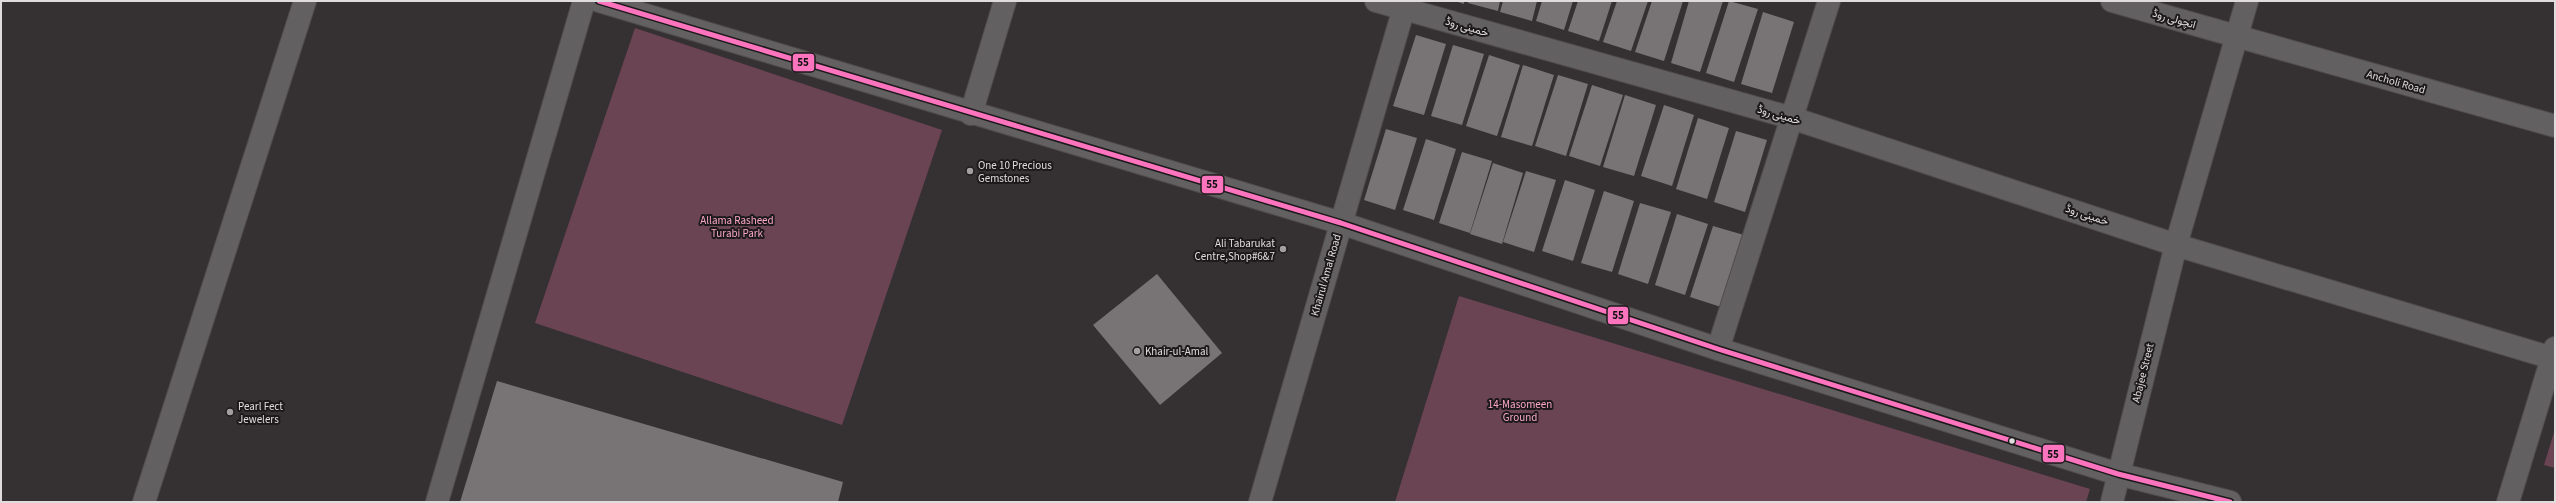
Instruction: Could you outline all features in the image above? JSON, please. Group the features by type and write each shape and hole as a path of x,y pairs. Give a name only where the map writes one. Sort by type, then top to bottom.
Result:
{"street":[{"path":"144,502 305,1"},
{"path":"437,502 584,1"},
{"path":"598,1 1341,224 1718,349 2118,474 2230,502"},
{"path":"972,114 1005,1"},
{"name":"خمینی روڈ","path":"1376,1 1405,5 1792,118 2176,245 2554,353"},
{"path":"1718,349 1829,1"},
{"name":"انچولی روڈ","path":"2112,1 2236,38"},
{"name":"Abajee Street","path":"2112,502 2176,245 2247,1"},
{"name":"Khairul Amal Road","path":"1260,502 1405,5"},
{"name":"Ancholi Road","path":"2236,38 2555,126"},
{"path":"2508,502 2554,353"}],"green space":[{"name":"Allama Rasheed Turabi Park","path":"635,28 942,130 842,425 535,323"},
{"name":"14-Masomeen Ground","path":"1459,296 2090,489 2086,502 1395,502"},
{"path":"2555,429 2555,468 2544,465"}],"building":[{"path":"1455,1 1464,1 1464,4"},
{"path":"1469,1 1500,1 1498,11 1468,3"},
{"path":"1503,1 1537,1 1532,21 1500,12"},
{"path":"1542,1 1573,1 1564,30 1536,21"},
{"path":"1578,1 1612,1 1599,41 1568,31"},
{"path":"1617,1 1648,1 1631,51 1603,42"},
{"path":"1652,1 1683,1 1664,61 1635,52"},
{"path":"1689,1 1723,1 1700,72 1671,63"},
{"path":"1729,1 1758,9 1734,82 1706,73"},
{"path":"1763,12 1794,22 1772,93 1741,84"},
{"path":"1416,35 1446,44 1424,115 1393,106"},
{"path":"1453,45 1484,54 1462,125 1431,116"},
{"path":"1489,55 1520,65 1497,136 1466,126"},
{"path":"1523,65 1554,75 1532,146 1501,137"},
{"path":"1558,75 1588,84 1566,156 1535,146"},
{"path":"1592,85 1623,95 1600,166 1569,156"},
{"path":"1625,95 1656,105 1634,176 1603,167"},
{"path":"1664,105 1694,115 1672,186 1641,176"},
{"path":"1698,118 1729,128 1707,199 1676,189"},
{"path":"1386,129 1417,138 1395,210 1364,200"},
{"path":"1736,131 1767,140 1745,212 1714,202"},
{"path":"1426,139 1456,149 1434,220 1403,210"},
{"path":"1462,152 1492,161 1470,233 1439,223"},
{"path":"1493,163 1523,173 1502,244 1470,234"},
{"path":"1526,171 1556,180 1534,252 1503,242"},
{"path":"1565,180 1595,190 1573,261 1542,251"},
{"path":"1604,191 1634,201 1612,272 1581,263"},
{"path":"1640,203 1671,212 1648,284 1618,274"},
{"path":"1677,214 1708,224 1685,295 1655,285"},
{"path":"1713,226 1744,235 1721,307 1690,297"},
{"path":"1157,274 1222,353 1160,405 1093,325"},
{"path":"497,381 843,482 838,502 460,502"}],"transit line":[{"name":"55","path":"599,1 1341,223 1718,349 2118,474 2230,502"}],"place":[{"name":"One 10 Precious Gemstones","path":"970,171"},
{"name":"Ali Tabarukat Centre,Shop#6&7","path":"1283,249"},
{"name":"Khair-ul-Amal","path":"1137,351"},
{"name":"Pearl Fect Jewelers","path":"230,412"}]}
